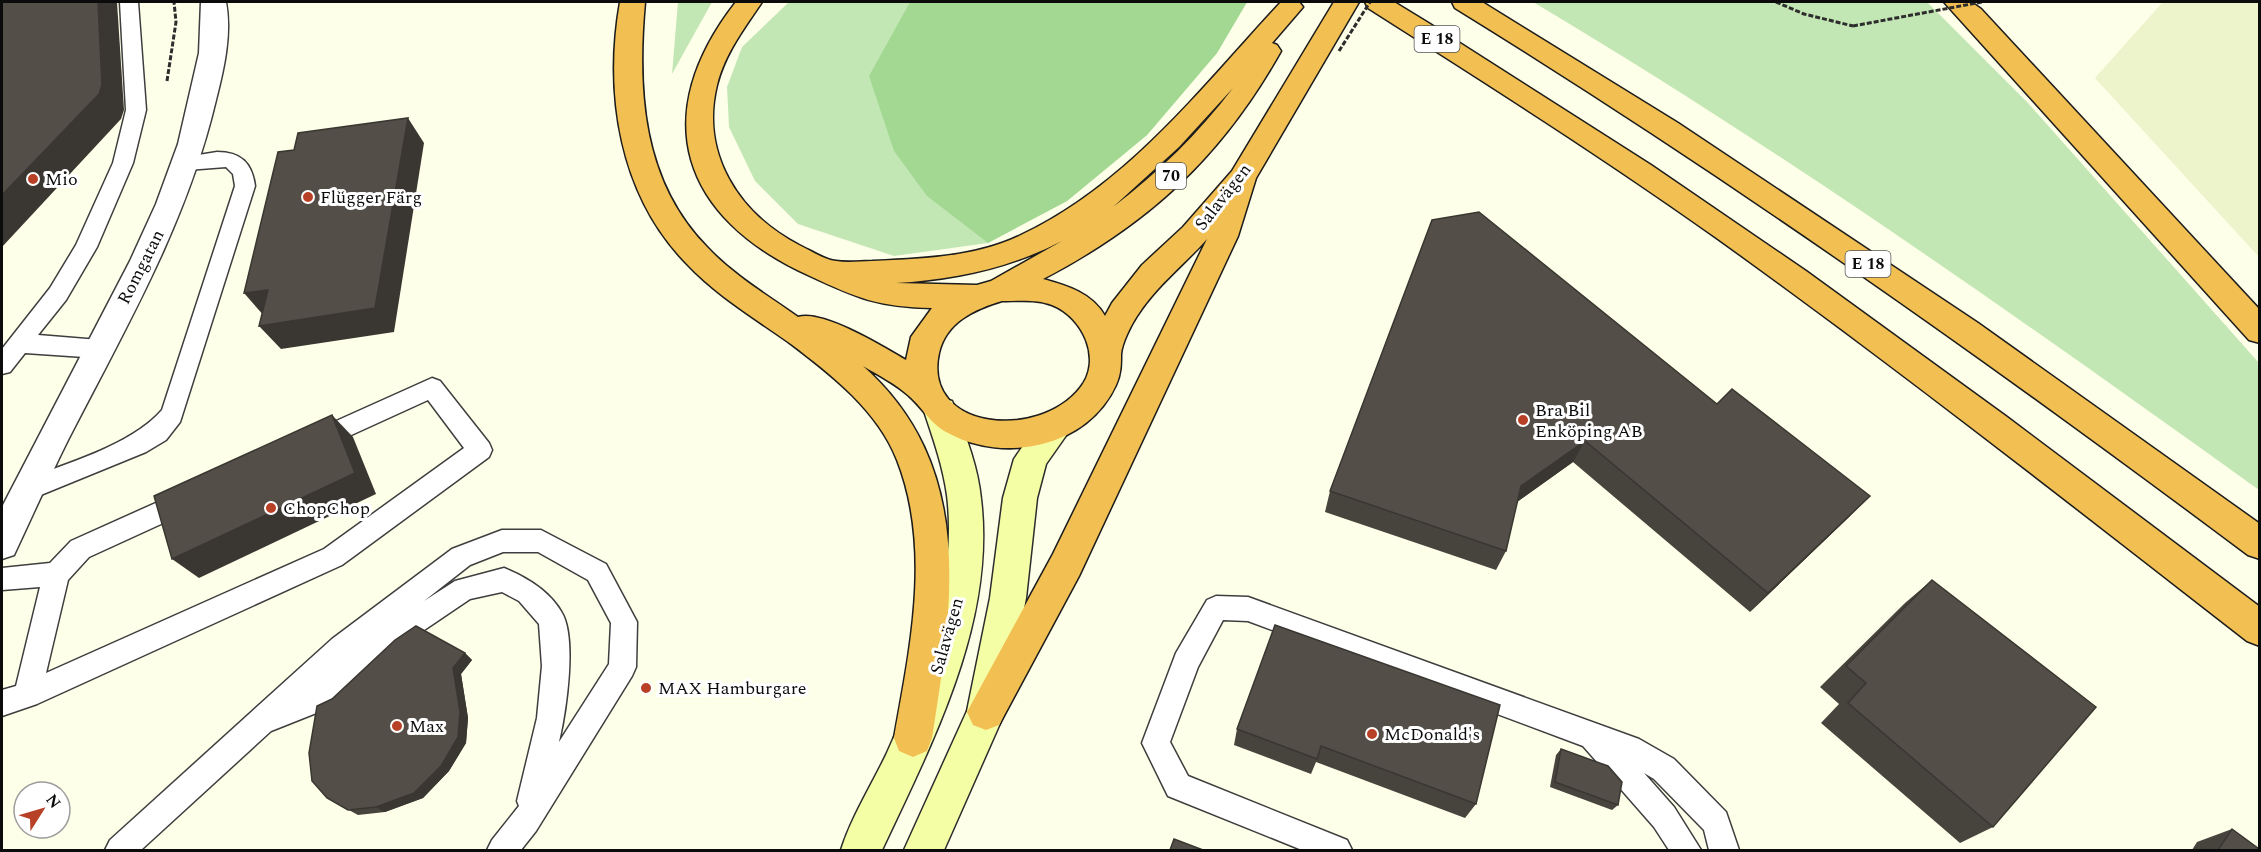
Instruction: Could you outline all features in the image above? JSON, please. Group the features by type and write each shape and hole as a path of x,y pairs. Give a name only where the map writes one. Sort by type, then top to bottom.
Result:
{"highway":[{"path":"632,2 628,99 637,154 652,194 670,223 694,254 725,281 831,357 869,390 895,425 914,460 925,499 933,543 929,642 913,738"},
{"path":"748,2 717,45 704,75 699,102 699,134 708,168 724,197 749,227 786,253 866,288 927,297 1032,289 1048,291 1070,300 1088,314 1100,330 1106,350 1106,368 1100,386 1089,402 1074,416 1055,427 1031,434 1005,436 970,429 853,344 766,310"},
{"name":"Salavägen","path":"1106,350 1123,311 1153,273 1193,236 1242,178 1333,42 1346,2"},
{"path":"1354,2 1498,77"},
{"name":"E 18","path":"1377,2 1498,77 1728,232 2066,480 2259,629"},
{"name":"E 18","path":"1464,2 1541,48 1769,196 2115,436 2259,544"},
{"path":"1956,2 1980,24 2259,331"},
{"path":"831,273 890,272 939,267 1000,254 1029,244 1077,219 1113,191 1174,133 1292,4"},
{"name":"70","path":"987,292 1072,251 1154,192 1192,155 1234,108 1260,67 1292,4"},
{"path":"986,712 1066,565 1223,236 1242,178"},
{"path":"933,400 920,368 924,346 935,325 952,309 987,292"}],"main road":[{"name":"Salavägen","path":"861,850 913,738 948,643 960,592 966,538 965,506 958,467 933,400"},
{"path":"924,850 986,712 1008,598 1020,498 1031,459 1055,427"}],"street":[{"name":"Romgatan","path":"11,516 158,238 187,163 203,106 212,57 214,2"}],"lane":[{"path":"2,365 58,294 86,247 123,163 136,110 129,2"},
{"path":"11,516 157,433 172,415 245,186 245,171 240,165 228,159 187,163"},
{"path":"19,343 99,349"},
{"path":"2,703 27,695 333,557 480,450 432,388 293,451"},
{"path":"27,695 56,574 80,549 208,491"},
{"path":"120,850 342,648 461,557 502,541 541,541 597,572 624,621 622,667 526,820 502,850"},
{"path":"2,579 56,574"},
{"path":"258,725 329,695 393,636 464,590 504,580 528,593 552,619 556,666 551,718 526,820"},
{"path":"1337,850 1178,786 1156,743 1186,662 1216,608 1248,609 1629,749 1664,769 1716,822 1724,850"},
{"path":"1590,735 1657,809 1686,850"}],"path":[{"path":"1333,42 1370,2"},
{"path":"1776,2 1790,10 1818,19 1853,26 1982,2"}],"green space":[{"path":"678,2 712,2 672,74"},
{"path":"789,2 1247,2 1217,53 1147,135 1067,201 988,243 894,256 798,224 755,181 729,127 727,87 742,47"},
{"path":"910,2 1247,2 1217,53 1147,135 1067,201 988,243 927,196 894,151 869,76"},
{"path":"1533,2 1927,2 2028,103 2259,363 2259,490 1991,300 1811,177 1627,59"},
{"path":"2163,2 2259,2 2259,257 2095,78"}],"building":[{"name":"Mio","path":"2,2 98,2 102,85 99,94 2,195"},
{"path":"408,118 375,308 259,326 268,290 244,293 278,152 294,150 298,133"},
{"name":"Bra Bil Enköping AB","path":"1479,212 1717,404 1732,389 1870,496 1768,593 1585,441 1521,486 1506,551 1330,491 1432,220"},
{"path":"332,415 355,473 172,559 154,496"},
{"path":"1932,580 2096,707 1993,827 1848,703 1866,683 1846,666"},
{"path":"1275,625 1500,705 1476,804 1321,746 1317,759 1237,729"},
{"name":"Max","path":"416,626 465,653 453,668 460,712 458,737 441,766 414,793 376,807 348,810 327,798 312,781 309,753 317,706 332,699 395,640"},
{"path":"1561,749 1608,766 1622,782 1618,805 1555,782"},
{"path":"2232,829 2259,849 2259,850 2218,850"},
{"path":"1174,839 1203,850 1170,850"}],"place":[{"name":"Mio","path":"33,179"},
{"name":"Flügger Färg","path":"308,197"},
{"name":"Bra Bil Enköping AB","path":"1523,420"},
{"name":"ChopChop","path":"271,508"},
{"name":"MAX Hamburgare","path":"646,688"},
{"name":"Max","path":"397,726"},
{"name":"McDonald's","path":"1372,734"}]}
